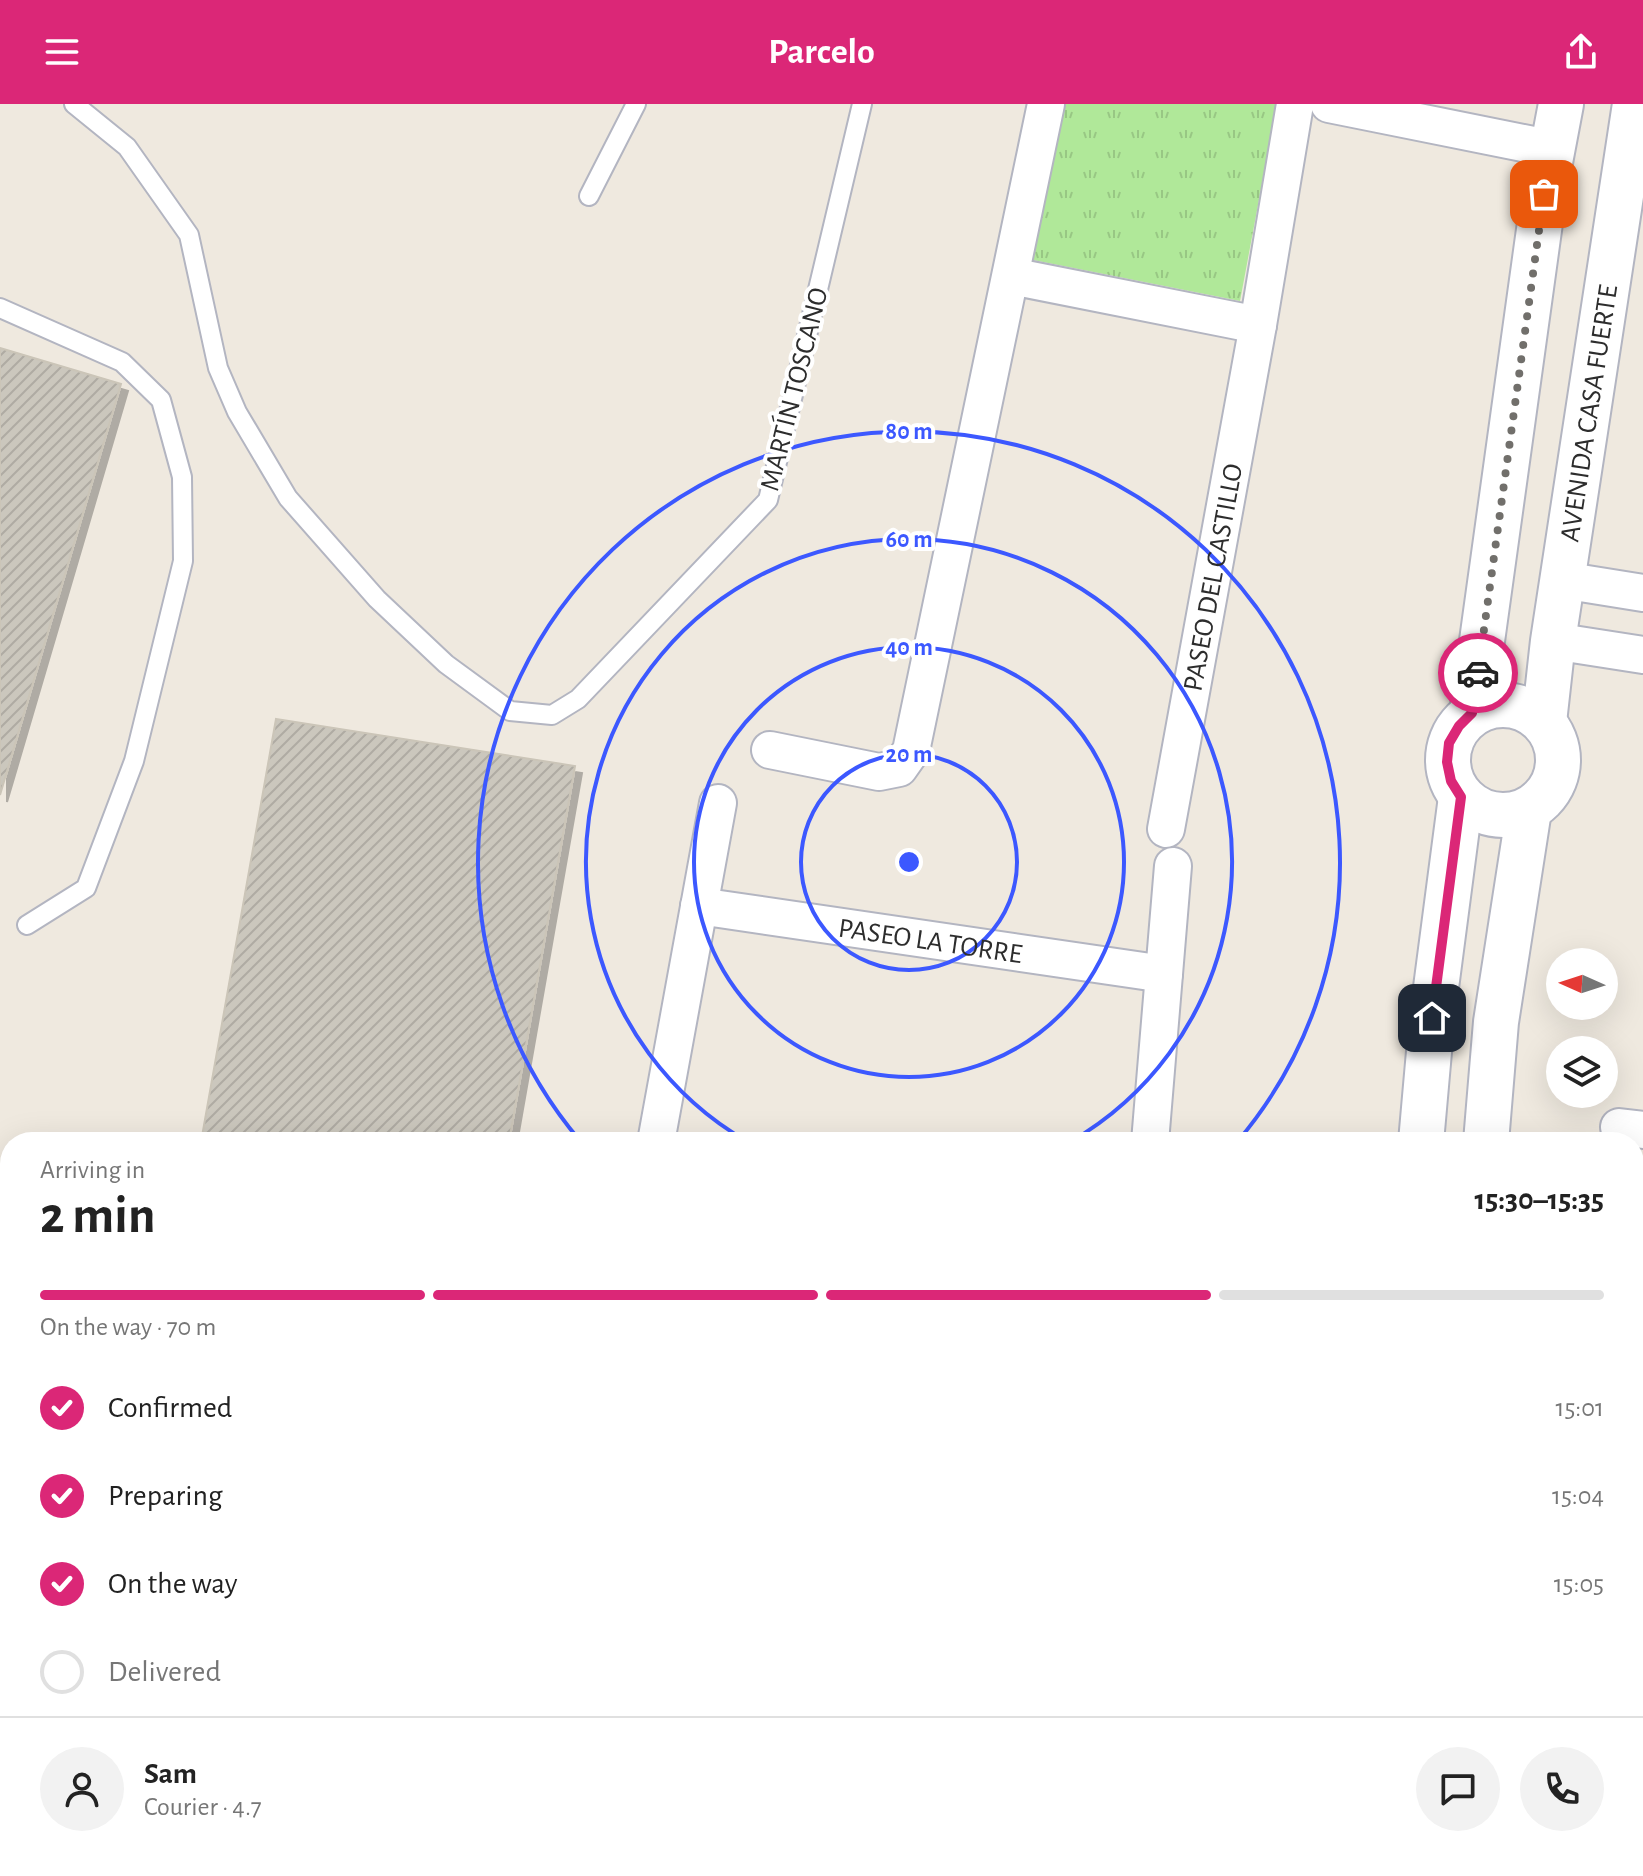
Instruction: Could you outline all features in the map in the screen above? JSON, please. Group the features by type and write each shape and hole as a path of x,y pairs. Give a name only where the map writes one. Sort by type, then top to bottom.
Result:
{"street":[{"path":"770,750 879,772 899,768 911,751 1046,104"},
{"name":"PASEO DEL CASTILLO","path":"1166,829 1295,104"},
{"path":"1329,104 1553,149"},
{"path":"1472,713 1544,194 1561,104"},
{"name":"AVENIDA CASA FUERTE","path":"1544,722 1553,641 1635,104"},
{"path":"1011,276 1258,325"},
{"path":"1562,580 1643,593"},
{"path":"1553,641 1643,655"},
{"path":"1510,704 1528,710 1544,722 1555,739 1558,759 1555,779 1544,797 1529,810 1505,816 1481,812 1461,797 1451,781 1447,762 1449,743 1459,726 1472,713 1490,705 1510,704"},
{"path":"1422,1132 1432,1018 1461,797"},
{"path":"658,1132 718,803"},
{"path":"1487,1132 1496,1022 1529,810"},
{"path":"1151,1132 1173,866"},
{"name":"PASEO LA TORRE","path":"699,906 1164,974"}],"lane":[{"name":"MARTÍN TOSCANO","path":"74,104 127,147 189,235 218,368 237,412 288,498 377,599 446,664 510,711 552,715 578,699 768,500 862,104"},
{"path":"589,196 636,104"},
{"path":"0,308 122,362 161,400 182,477 183,561 134,761 86,888 27,925"}],"green space":[{"path":"1059,104 1277,104 1240,301 1028,259"}],"building":[{"path":"0,348 121,384 0,795"},
{"path":"276,719 575,766 511,1132 203,1132"}],"way so far":[{"path":"1478,673 1544,194"}],"route":[{"path":"1432,1018 1461,797 1451,781 1447,762 1449,743 1459,726 1472,713 1478,673"}]}
